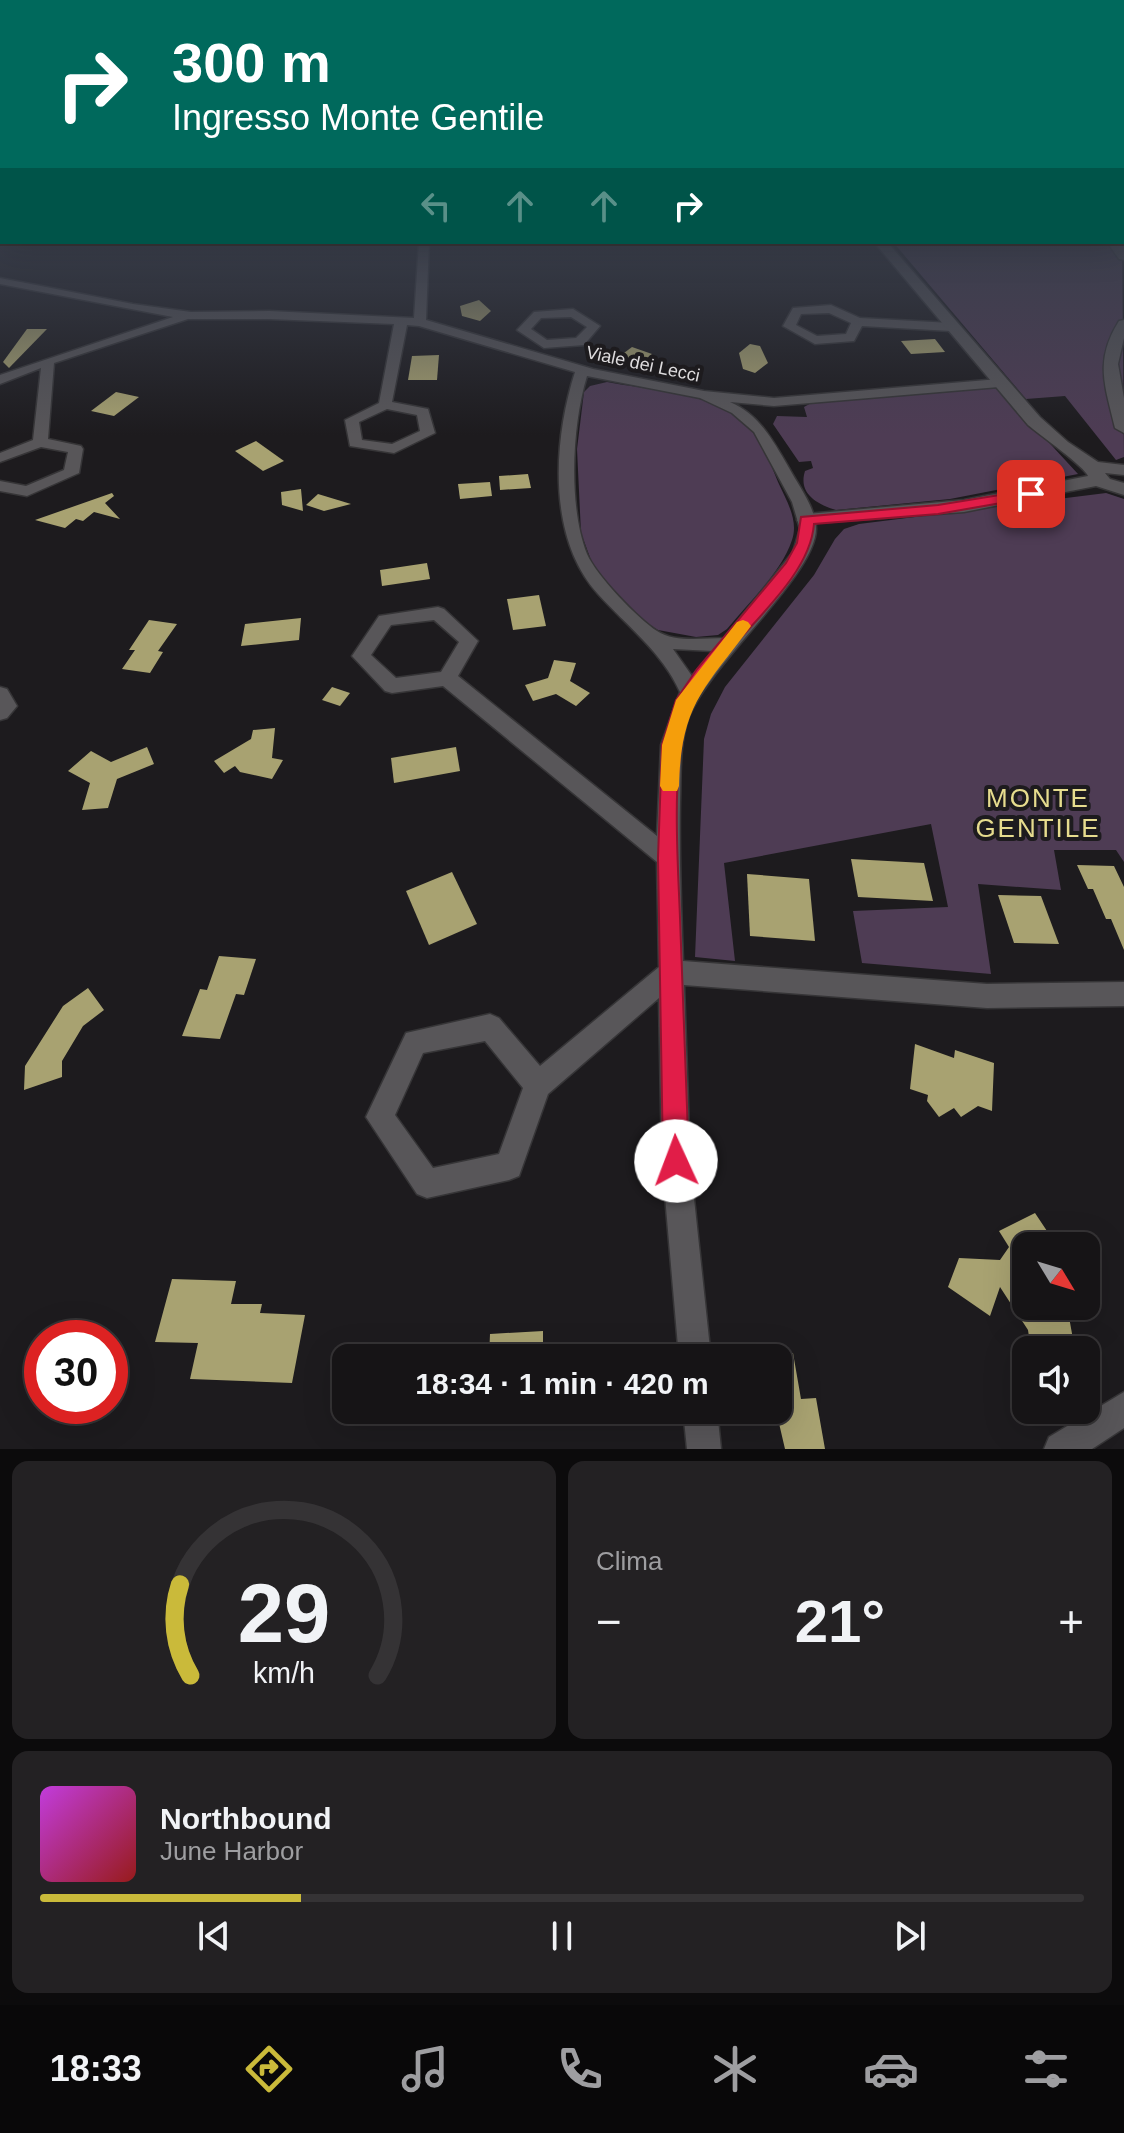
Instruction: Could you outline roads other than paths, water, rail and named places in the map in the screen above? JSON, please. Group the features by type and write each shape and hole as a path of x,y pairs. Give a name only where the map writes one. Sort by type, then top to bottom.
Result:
{"street":[{"name":"Viale dei Lecci","path":"92,300 191,316 269,315 420,322 582,371 704,395 774,402 999,383"},
{"path":"420,322 421,300"},
{"path":"928,300 1046,433 1109,486 1124,489"},
{"path":"858,322 850,338 815,340 789,326 797,311 831,309 858,322 951,327"},
{"path":"527,354 544,344 580,342 594,326 573,313 538,315 523,330 544,344"},
{"path":"0,380 48,361 191,316"},
{"path":"385,405 401,322"},
{"path":"1124,324 1111,346 1108,363 1124,428"},
{"path":"40,442 48,361"},
{"path":"582,371 576,389 569,454 572,527 577,548 593,579 674,660 690,692"},
{"path":"694,1344 676,1161 668,858 671,745 690,692 792,565 805,543 807,520 760,430 737,410 704,395"},
{"path":"760,430 760,417 774,402"},
{"path":"385,405 423,412 428,433 394,449 355,443 352,420 385,405"},
{"path":"0,458 40,442 76,449 71,473 27,491 0,486"},
{"path":"807,520 964,506 1097,475 1110,466 1124,470"},
{"path":"447,678 469,641 438,613 385,620 361,656 392,686 447,678 668,858"},
{"path":"647,635 686,645 727,644"},
{"path":"0,694 7,706 0,713"},
{"path":"538,1085 490,1027 415,1042 380,1117 427,1184 509,1166 538,1085 671,972 987,996 1124,994"},
{"path":"1061,1449 1124,1409"},
{"path":"701,1424 704,1449"}],"district":[{"name":"MONTE GENTILE","path":"1038,813"}]}
